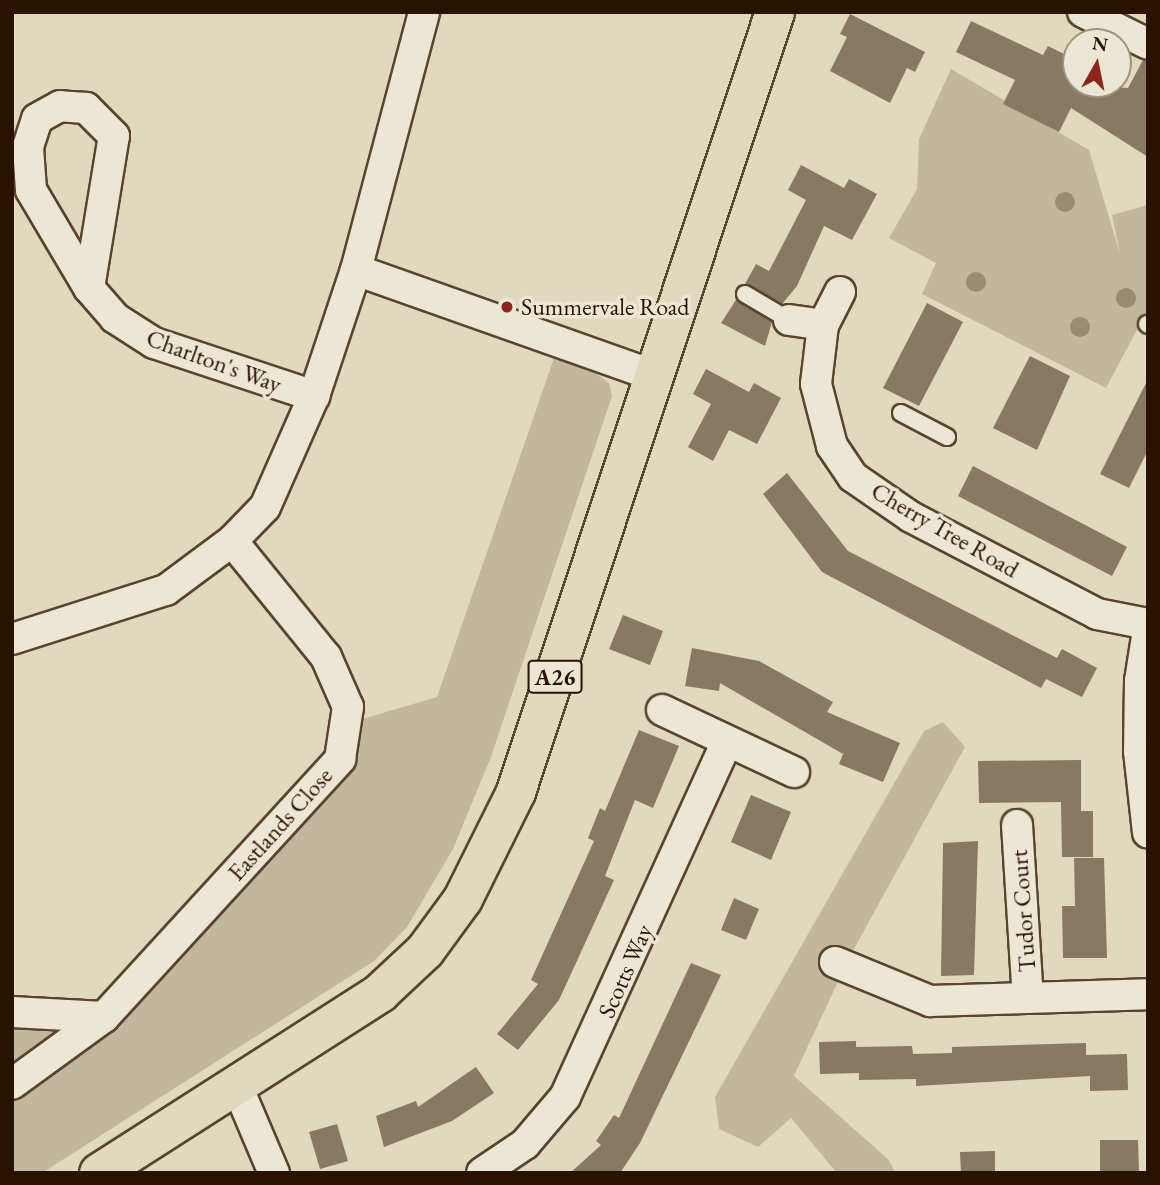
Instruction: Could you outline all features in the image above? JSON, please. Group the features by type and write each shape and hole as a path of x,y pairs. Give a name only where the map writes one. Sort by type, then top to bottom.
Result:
{"highway":[{"name":"A26","path":"99,1173 380,993 425,951 463,899 516,792 657,377 775,12"}],"street":[{"path":"14,634 166,590 232,541 265,507 314,397 356,270 424,12"},
{"path":"1083,12 1148,44"},
{"name":"Charlton's Way","path":"89,288 114,136 86,108 60,106 37,119 28,147 31,190 89,288 115,318 154,344 314,397"},
{"path":"356,270 657,377"},
{"name":"Cherry Tree Road","path":"840,292 823,325 816,384 820,412 832,446 853,477 911,517 1097,614 1148,624"},
{"path":"789,320 823,325"},
{"name":"Eastlands Close","path":"12,1084 104,1017 340,759 348,707 326,657 232,541"},
{"path":"1148,630 1139,751 1148,833"},
{"path":"662,710 794,772"},
{"name":"Scotts Way","path":"482,1173 525,1144 565,1097 727,741"},
{"name":"Tudor Court","path":"1017,825 1028,998"},
{"name":"Tudor Court","path":"835,962 930,1001 1148,994"},
{"path":"12,1012 104,1017"},
{"path":"237,1086 274,1173"}],"lane":[{"path":"745,294 789,320"},
{"path":"901,413 947,437"}],"shaded area":[{"path":"951,69 1089,150 1120,254 1112,215 1148,205 1148,309 1106,388 922,294 936,263 889,238 917,189 919,139"},
{"path":"554,358 589,369 609,383 612,396 491,757 453,849 407,927 374,961 42,1173 12,1173 12,1016 99,1019 359,720 437,697"},
{"path":"943,722 965,747 849,958 794,1076 889,1160 895,1173 837,1173 791,1118 758,1147 719,1129 715,1097 924,731"}],"building":[{"path":"850,14 925,52 915,72 907,68 890,103 830,71 847,37 840,34"},
{"path":"971,21 1043,55 1048,46 1062,53 1062,98 1132,98 1132,81 1143,60 1148,61 1148,157 1071,108 1059,132 1003,104 1015,80 956,52"},
{"path":"801,165 844,188 849,179 877,194 852,240 824,226 797,286 782,304 745,284 756,264 769,271 806,200 788,190"},
{"path":"736,300 772,322 765,346 721,323"},
{"path":"927,303 963,322 919,406 883,388"},
{"path":"1030,356 1070,376 1037,450 993,428"},
{"path":"706,369 749,392 754,383 781,398 757,444 729,430 713,461 688,447 711,404 693,394"},
{"path":"1148,379 1148,450 1129,488 1100,474"},
{"path":"973,466 1127,547 1112,576 958,496"},
{"path":"787,473 848,551 1057,658 1062,649 1097,668 1082,697 1046,679 1041,688 822,572 763,494"},
{"path":"623,615 663,631 650,665 609,649"},
{"path":"692,648 759,661 833,702 827,712 900,743 883,782 839,764 843,754 720,683 719,691 685,686"},
{"path":"639,730 679,746 653,808 635,800 605,876 614,880 559,1000 518,1050 497,1034 538,984 531,980 594,841 588,838 600,808 605,811"},
{"path":"1081,760 1081,811 1093,811 1093,857 1062,857 1061,802 979,803 978,761"},
{"path":"751,795 791,812 771,860 731,842"},
{"path":"978,841 974,975 941,976 943,843"},
{"path":"1074,858 1104,858 1107,958 1063,958 1062,906 1075,906"},
{"path":"734,898 759,909 746,940 721,930"},
{"path":"691,963 721,975 640,1143 620,1173 570,1173 601,1145 596,1141 614,1115 619,1118"},
{"path":"856,1041 856,1047 912,1046 913,1054 952,1053 952,1047 1086,1043 1086,1055 1127,1054 1128,1090 1090,1091 1090,1076 916,1086 916,1079 859,1080 859,1073 820,1074 819,1042"},
{"path":"476,1067 494,1093 452,1121 384,1147 376,1116 416,1101 418,1107"},
{"path":"337,1124 348,1161 320,1169 309,1132"},
{"path":"1100,1140 1138,1140 1139,1173 1100,1173"},
{"path":"995,1151 995,1173 961,1173 960,1152"}],"place":[{"name":"Summervale Road","path":"507,307"}]}
